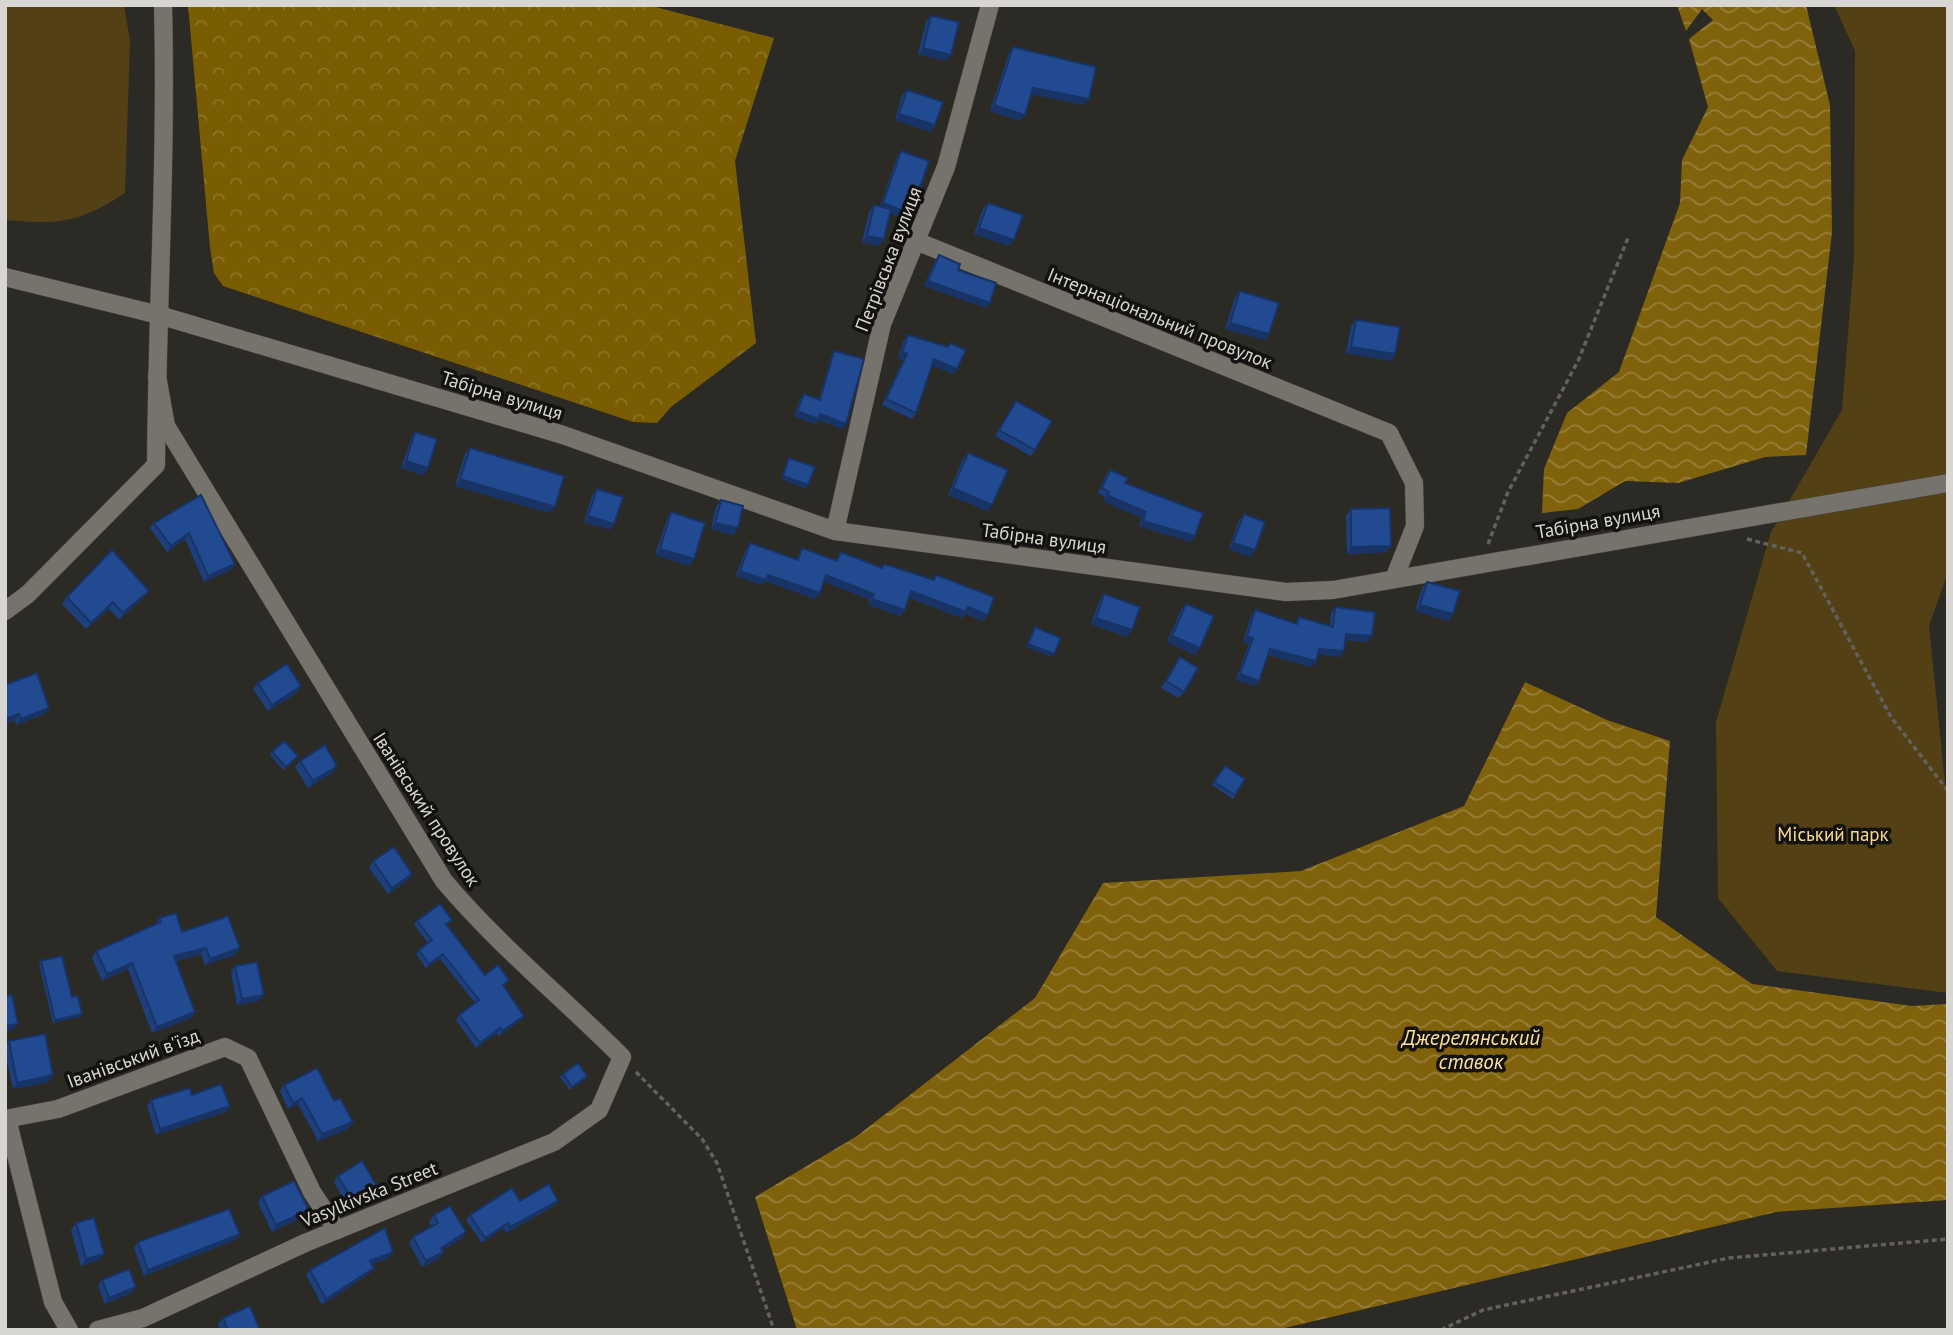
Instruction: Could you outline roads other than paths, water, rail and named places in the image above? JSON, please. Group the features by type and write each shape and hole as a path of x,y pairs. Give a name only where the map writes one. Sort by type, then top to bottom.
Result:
{"street":[{"path":"5,611 28,594 156,465 156,376 164,217 163,5"},
{"name":"Петрівська вулиця","path":"835,531 882,324 946,167 990,5"},
{"name":"Інтернаціональний провулок","path":"916,242 1389,433 1414,483 1415,526 1394,579"},
{"name":"Табірна вулиця","path":"5,277 159,315 563,435 835,531 1286,592 1333,590 1948,483"},
{"name":"Іванівський провулок","path":"156,376 166,426 444,881 482,927 568,1002 622,1057"},
{"name":"Іванівський в'їзд","path":"6,1119 58,1108 225,1047 248,1058 312,1192 337,1230"},
{"name":"Vasylkivska Street","path":"98,1330 143,1318 337,1230 554,1142 599,1110 622,1057"},
{"path":"6,1119 53,1302 69,1330"}],"water":[{"path":"1677,5 1806,5 1830,105 1832,232 1806,455 1765,457 1678,483 1625,481 1578,509 1542,513 1544,469 1567,413 1619,372 1680,203 1682,160 1708,107 1689,39 1713,20 1702,9 1686,31"},
{"name":"Джерелянський ставок","path":"1525,682 1607,720 1670,741 1656,917 1752,984 1912,1006 1948,1004 1948,1200 1776,1212 1276,1330 797,1330 755,1197 857,1136 1035,998 1103,883 1301,871 1464,806"}],"park label":[{"name":"Міський парк","path":"1833,834"}]}
